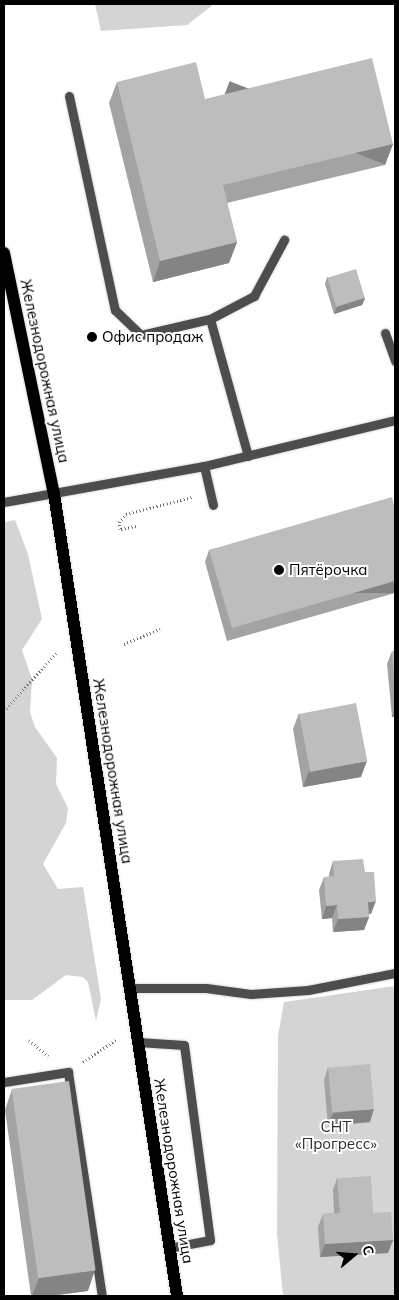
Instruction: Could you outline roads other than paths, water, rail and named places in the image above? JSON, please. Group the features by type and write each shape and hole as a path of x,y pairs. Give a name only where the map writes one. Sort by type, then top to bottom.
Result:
{"main road":[{"name":"Железнодорожная улица","path":"4,253 54,494 176,1296"}],"street":[{"path":"70,96 115,310 140,334 210,319 254,296 284,240"},
{"path":"210,319 248,456"},
{"path":"385,333 395,361"},
{"path":"4,502 204,466 395,420"},
{"path":"204,466 213,505"},
{"path":"130,988 206,988 251,994 308,990 395,973"},
{"path":"138,1042 184,1045 210,1240 169,1248"},
{"path":"4,1082 68,1072 102,1296"}],"place":[{"name":"Офис продаж","path":"92,337"},
{"name":"Пятёрочка","path":"279,570"}],"park label":[{"name":"СНТ «Прогресс»","path":"336,1134"}]}
